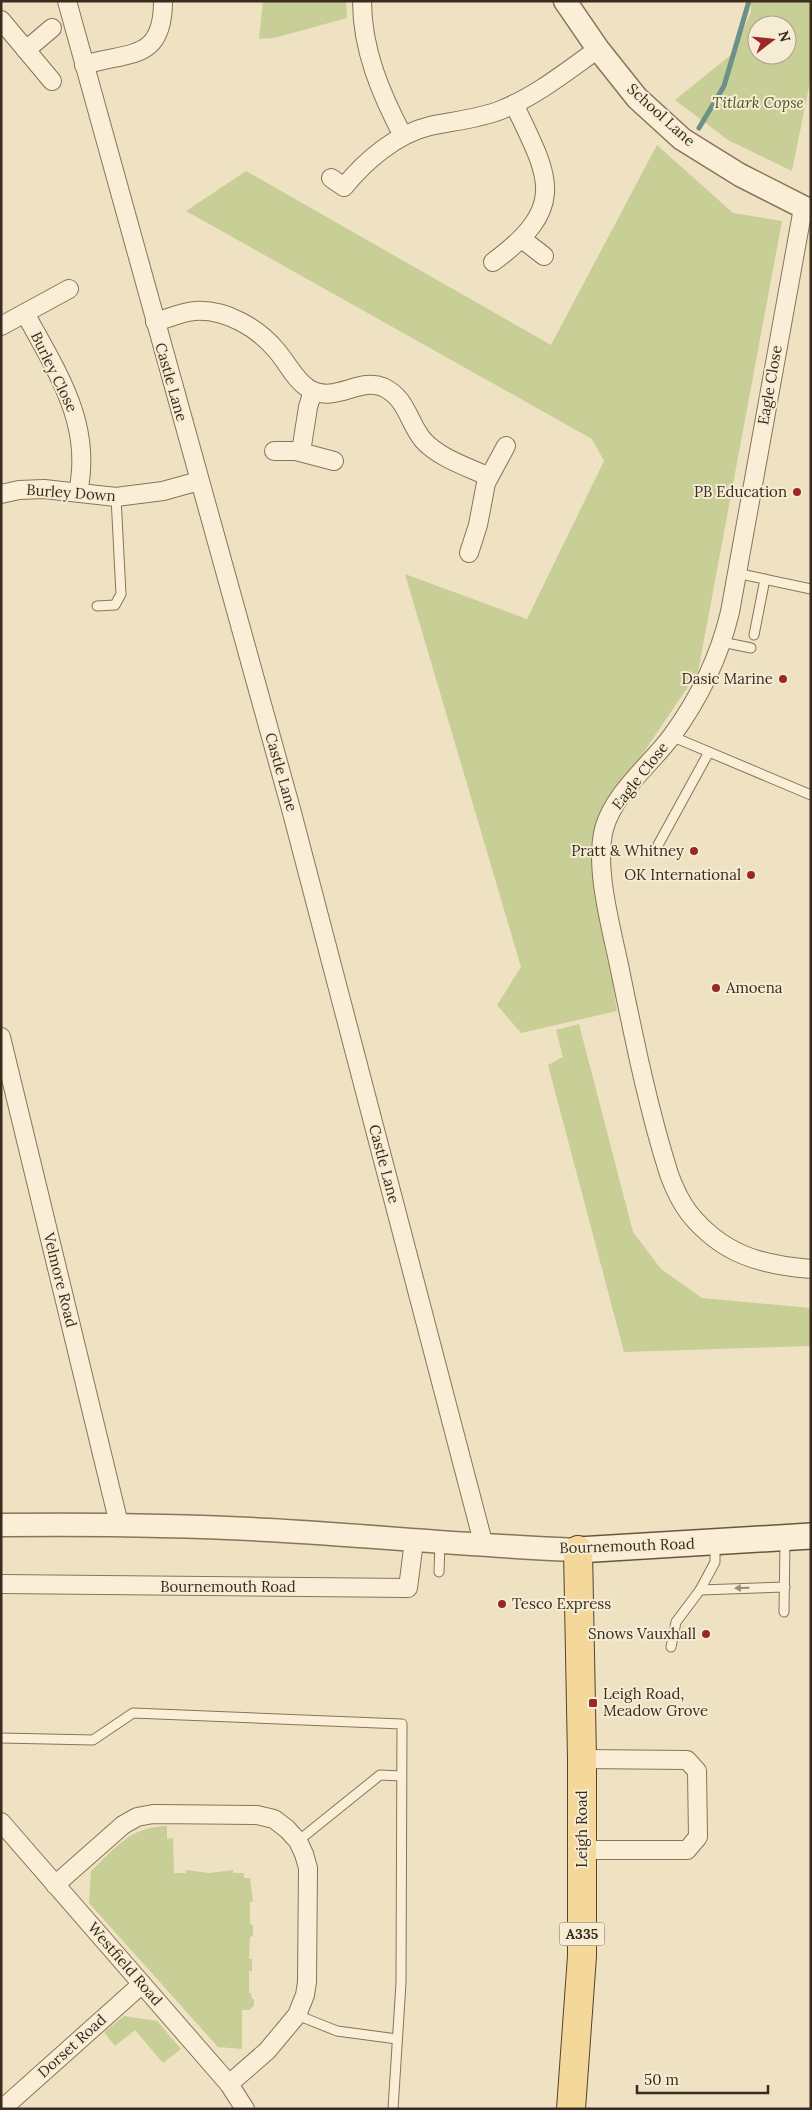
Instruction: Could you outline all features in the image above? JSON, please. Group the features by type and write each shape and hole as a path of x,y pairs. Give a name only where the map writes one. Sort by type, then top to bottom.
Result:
{"main road":[{"name":"Bournemouth Road","path":"578,1550 811,1536"},
{"name":"Leigh Road","path":"570,2109 582,1964 582,1759 578,1550"}],"street":[{"name":"Castle Lane","path":"67,1 154,322 291,810 484,1546"},
{"path":"84,65 135,54 150,46 160,31 163,1"},
{"path":"362,1 365,36 374,71 385,102 403,136"},
{"name":"School Lane","path":"565,1 598,49 637,98 682,139 740,175 807,210"},
{"path":"1,20 52,81"},
{"path":"26,50 52,28"},
{"path":"331,178 344,187 370,160 403,136 430,126 487,115 514,104 598,49"},
{"path":"493,262 522,239 544,201 546,184 543,166 514,104"},
{"name":"Eagle Close","path":"807,210 722,642 702,688 671,736 615,806 608,818 602,841 605,897 652,1113 674,1187 680,1199 698,1222 711,1235 744,1257 763,1262 811,1269"},
{"path":"522,239 544,256"},
{"name":"Burley Close","path":"1,326 69,289"},
{"path":"154,322 194,311 219,314 236,320 263,337 278,352 298,380 313,391 347,392 369,384 383,387 400,399 424,441 440,453 489,477"},
{"name":"Burley Close","path":"25,312 66,390 80,428 82,467 78,492"},
{"path":"302,452 308,408 313,391"},
{"path":"469,553 478,525 483,493 489,477 506,446"},
{"path":"274,451 302,452 334,461"},
{"name":"Burley Down","path":"1,494 32,489 116,497 163,491 199,481"},
{"name":"Velmore Road","path":"1,1037 119,1524"},
{"name":"Bournemouth Road","path":"1,1525 119,1524 269,1530 484,1546 578,1550"},
{"name":"Bournemouth Road","path":"1,1584 408,1588 414,1541"},
{"path":"582,1759 686,1760 697,1771 698,1837 687,1850 582,1850"},
{"path":"55,1885 123,1824 146,1816 257,1815 274,1819 298,1841 308,1868 308,1976 305,1995 297,2015 266,2051 229,2084"},
{"name":"Westfield Road","path":"1,1822 229,2084 245,2109"},
{"name":"Dorset Road","path":"2,2109 142,1984"}],"lane":[{"path":"97,606 115,605 121,594 116,497"},
{"path":"736,573 811,589"},
{"path":"754,635 765,579"},
{"path":"722,642 751,648"},
{"path":"671,736 811,795"},
{"path":"658,845 709,752"},
{"path":"784,1612 785,1537"},
{"path":"671,1647 676,1622 700,1590 715,1562 715,1542"},
{"path":"440,1543 440,1572"},
{"path":"700,1590 784,1587"},
{"path":"1,1738 93,1740 133,1713 402,1724 401,1984 392,2109"},
{"path":"298,1841 380,1775 401,1776"},
{"path":"297,2015 337,2031 397,2039"}],"green space":[{"path":"263,1 346,1 347,18 274,38 259,39"},
{"name":"Titlark Copse","path":"751,1 811,1 811,77 792,171 728,140 675,100 732,54 747,21 747,65 797,65 797,15 750,15"},
{"path":"657,145 733,213 782,221 698,672 631,771 594,860 617,1011 521,1033 497,1005 521,967 405,574 527,619 604,461 592,439 186,211 246,171 551,345"},
{"path":"579,1024 633,1232 661,1269 702,1298 811,1308 811,1346 624,1352 548,1065 563,1057 556,1030"},
{"path":"167,1826 167,1839 173,1838 174,1873 186,1873 186,1870 209,1873 233,1870 233,1873 244,1873 244,1878 250,1878 253,1902 250,1902 250,1924 253,1925 253,1936 250,1937 249,1959 252,1959 252,1971 249,1971 249,1993 251,1993 252,1999 254,1999 254,2006 249,2010 242,2010 242,2049 218,2047 89,1903 91,1871 117,1846 133,1835 142,1830"},
{"path":"124,2016 157,2021 181,2049 163,2063 135,2030 115,2046 104,2032"}],"waterway":[{"path":"699,128 724,86 749,1"}],"place":[{"name":"PB Education","path":"797,492"},
{"name":"Dasic Marine","path":"783,679"},
{"name":"Pratt & Whitney","path":"694,851"},
{"name":"OK International","path":"751,875"},
{"name":"Amoena","path":"716,988"},
{"name":"Tesco Express","path":"502,1604"},
{"name":"Snows Vauxhall","path":"706,1634"},
{"name":"Leigh Road, Meadow Grove","path":"593,1703"}]}
